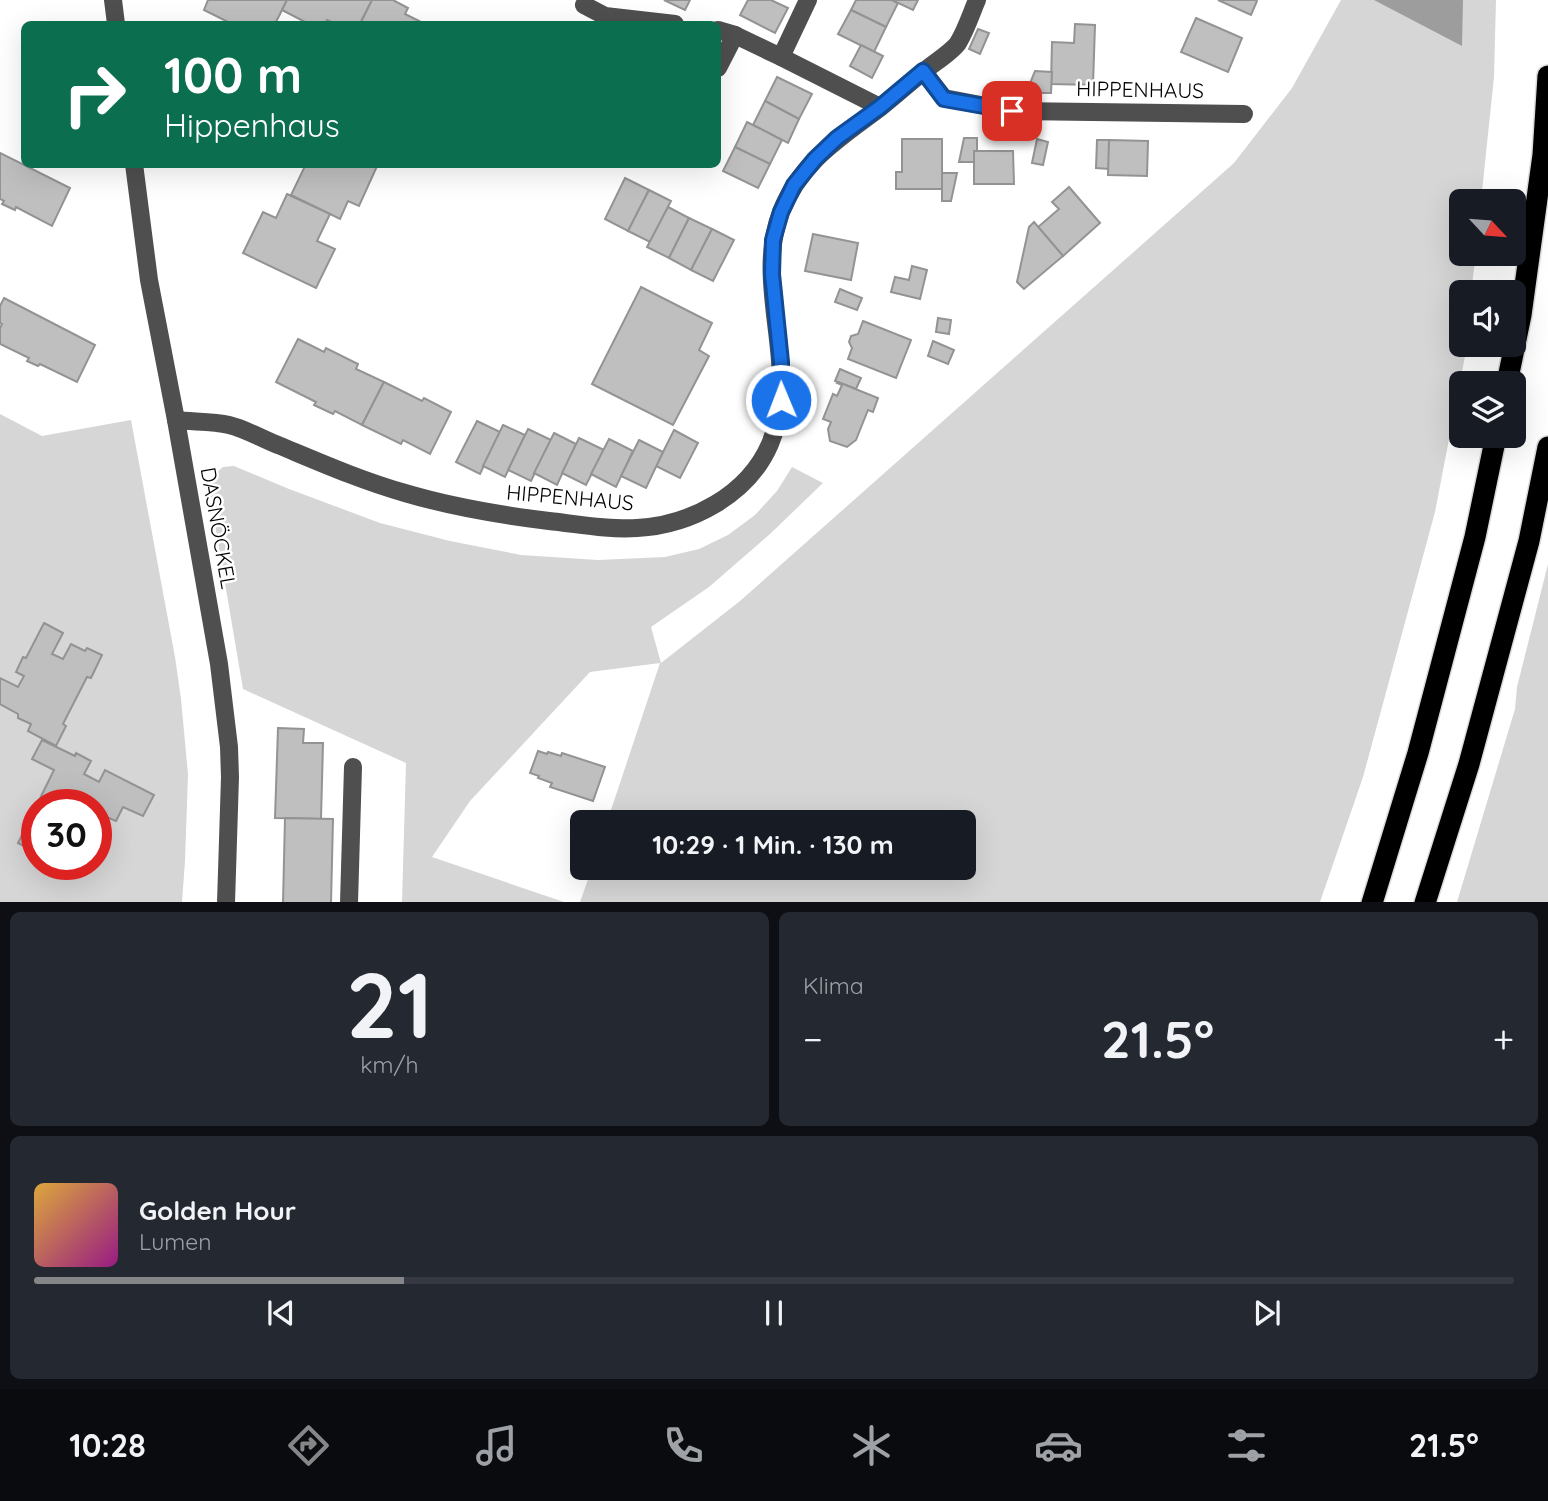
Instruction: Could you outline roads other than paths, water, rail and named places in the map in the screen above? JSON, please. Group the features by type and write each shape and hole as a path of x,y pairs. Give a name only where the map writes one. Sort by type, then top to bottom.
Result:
{"highway":[{"path":"1509,371 1521,315 1543,155 1548,76"},
{"path":"1424,902 1469,764 1530,541 1548,446"},
{"path":"1372,902 1418,753 1475,537 1494,448"}],"street":[{"path":"113,0 116,21"},
{"path":"781,57 808,0"},
{"name":"HIPPENHAUS","path":"176,421 229,425 402,492 481,512 621,528 656,526 700,513 740,487 756,468 775,430 781,400 781,362 772,274 773,240 781,212 794,185 837,138 957,45 977,0"},
{"path":"584,5 605,16 649,21"},
{"path":"721,54 726,32 880,107"},
{"name":"HIPPENHAUS","path":"923,71 944,99 1012,111 1244,114"},
{"name":"DASNÖCKEL","path":"135,168 149,280 219,664 230,777 226,902"},
{"path":"349,902 353,767"}]}
